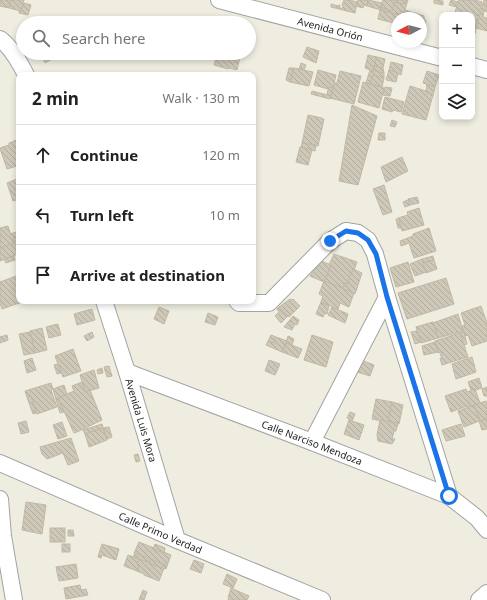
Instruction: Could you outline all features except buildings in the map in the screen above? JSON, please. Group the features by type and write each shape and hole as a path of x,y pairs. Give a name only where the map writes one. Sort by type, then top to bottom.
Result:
{"street":[{"name":"Avenida Orión","path":"219,0 439,57"},
{"path":"0,39 16,57"},
{"path":"18,60 25,72"},
{"path":"475,67 487,70"},
{"path":"256,303 269,303 330,241 346,231 358,233 368,240 376,254 387,297 449,496"},
{"path":"312,442 387,297"},
{"name":"Avenida Luis Mora","path":"105,304 127,372 177,540"},
{"name":"Calle Narciso Mendoza","path":"127,372 449,496 477,518 487,530"},
{"name":"Calle Primo Verdad","path":"0,463 177,540 322,600"},
{"path":"0,499 3,536 14,600"},
{"path":"479,600 487,593"}],"route":[{"path":"330,241 346,231 358,233 368,240 376,254 387,297 449,496"}]}
